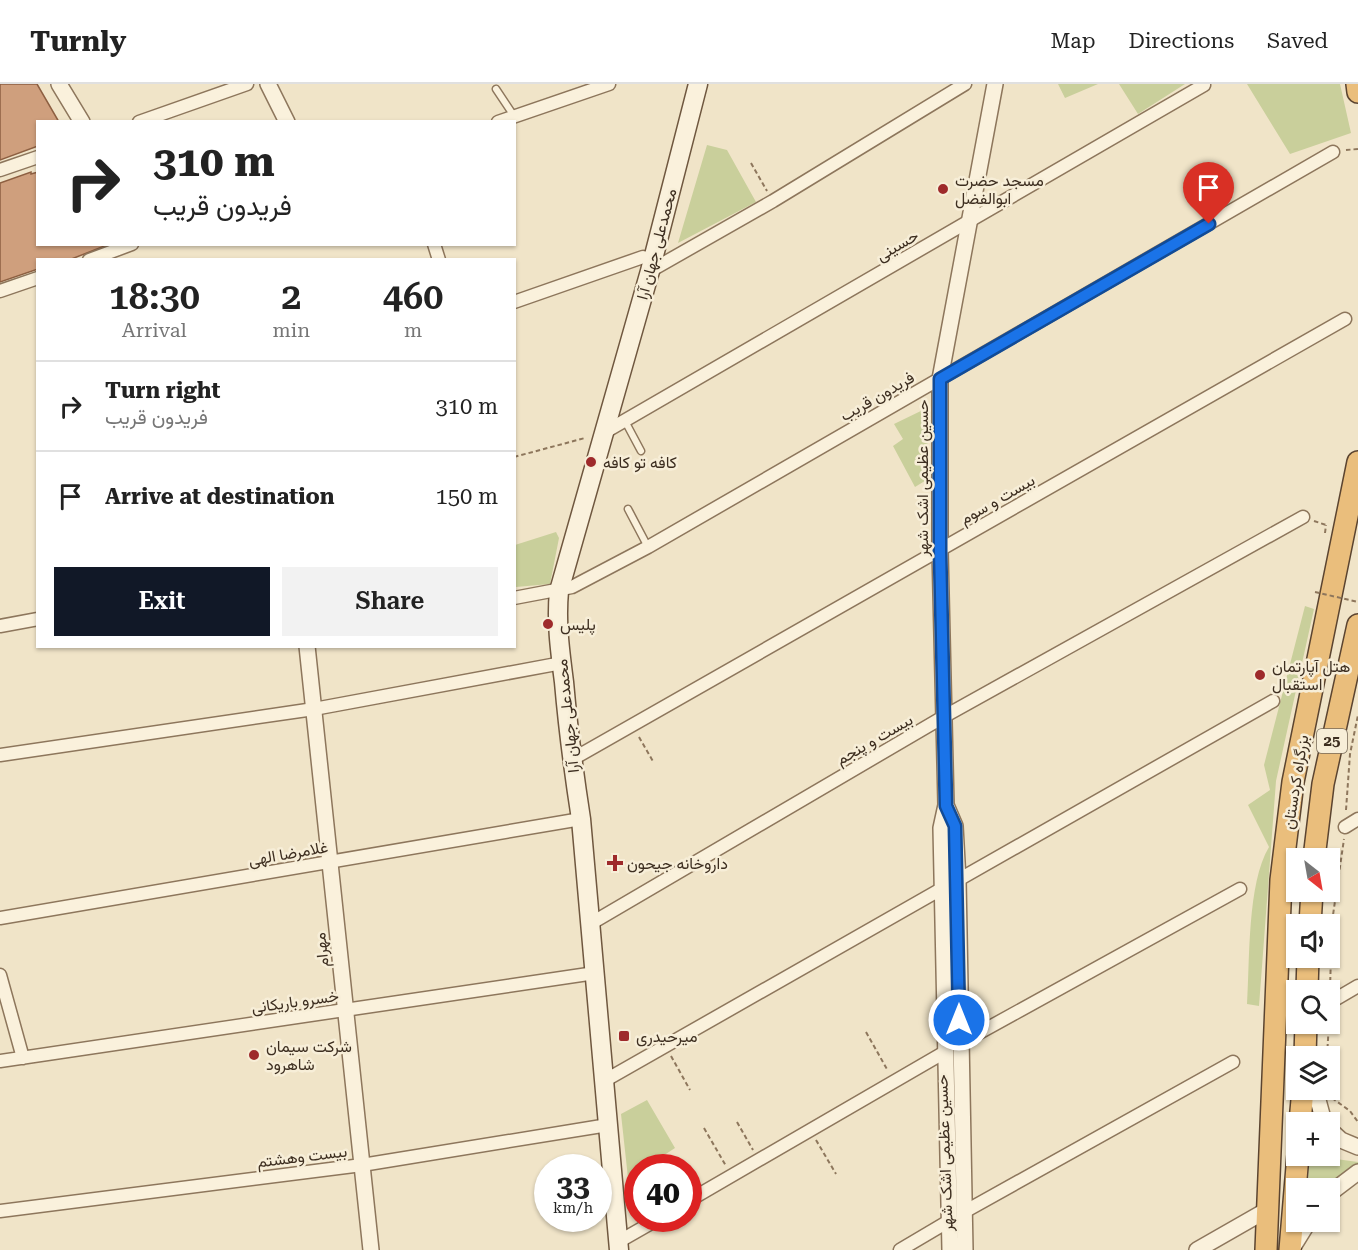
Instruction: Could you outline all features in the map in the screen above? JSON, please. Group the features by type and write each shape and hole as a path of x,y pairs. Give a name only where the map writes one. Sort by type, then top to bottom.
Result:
{"highway":[{"path":"1357,84 1358,92"},
{"name":"بزرگراه کردستان","path":"1266,1250 1281,880 1293,782 1358,462"},
{"name":"بزرگراه کردستان","path":"1315,848 1323,784 1358,624"},
{"path":"1291,1250 1297,1166"}],"main road":[{"path":"687,125 698,84"},
{"path":"687,125 706,84"},
{"name":"محمدعلی جهان آرا","path":"619,1246 581,819 571,760 558,632 559,591 605,432 646,264 687,125"}],"street":[{"path":"59,84 81,120"},
{"path":"146,120 247,84"},
{"path":"268,84 286,120"},
{"path":"503,120 579,89 609,84"},
{"path":"516,301 646,264 773,201 965,84"},
{"name":"حسین عظیمی اشک شهر","path":"950,1250 941,828 946,806 940,551 940,379 995,84"},
{"name":"حسینی","path":"605,432 1204,85"},
{"name":"فریدون قریب","path":"516,598 559,591 576,585 648,547 1333,152"},
{"path":"0,170 36,158"},
{"path":"94,258 127,246"},
{"path":"0,291 36,279"},
{"name":"بیست و سوم","path":"571,760 1345,319"},
{"name":"بیست و پنجم","path":"590,924 945,716 1303,517"},
{"path":"0,626 36,619"},
{"name":"مهرام","path":"307,648 371,1250"},
{"path":"0,755 314,709 562,663"},
{"path":"604,1081 1273,701"},
{"name":"حسین عظیمی اشک شهر","path":"946,806 955,826 958,880 959,1044 965,1250"},
{"name":"غلامرضا الهی","path":"0,918 581,819"},
{"path":"1345,827 1358,819"},
{"path":"702,1193 959,1044 1240,889"},
{"name":"خسرو باریکانی","path":"0,1061 595,973"},
{"path":"0,975 23,1058"},
{"path":"1340,997 1358,986"},
{"path":"900,1250 1233,1062"},
{"name":"بیست وهشتم","path":"0,1211 362,1165 608,1125"},
{"path":"1340,1139 1358,1147"},
{"path":"1340,1186 1358,1172"},
{"path":"1197,1250 1267,1210"},
{"path":"619,1246 640,1232"},
{"path":"1291,1250 1302,1232"}],"lane":[{"path":"496,89 514,116"},
{"path":"625,421 642,451"},
{"path":"628,509 648,547"}],"path":[{"path":"751,163 773,201"},
{"path":"516,456 605,432"},
{"path":"1303,517 1344,532"},
{"path":"1315,592 1358,602"},
{"path":"1330,980 1332,922 1345,827 1350,754 1358,715"},
{"path":"633,725 654,763"},
{"path":"866,1032 894,1082"},
{"path":"665,1046 690,1090"},
{"path":"1334,1100 1350,1111 1358,1122"},
{"path":"737,1122 759,1161"},
{"path":"704,1128 731,1176"},
{"path":"811,1130 836,1174"}],"green space":[{"path":"1058,84 1098,84 1065,98"},
{"path":"1119,84 1185,84 1138,114"},
{"path":"1247,84 1340,84 1351,133 1290,154"},
{"path":"707,145 727,150 756,202 678,243"},
{"path":"927,408 928,479 915,487 893,446 903,439 894,424"},
{"path":"556,532 559,538 550,584 516,587 516,545"},
{"path":"1305,606 1314,609 1276,781 1259,1006 1247,1004 1249,944 1257,881 1269,847 1248,805 1270,790 1264,765"},
{"path":"647,1100 675,1148 666,1154 625,1154 621,1114"},
{"path":"1340,1160 1358,1162 1358,1167 1340,1179 1308,1178 1309,1166 1340,1166"}],"building":[{"path":"0,84 37,84 58,120 36,120 36,147 0,160"},
{"path":"31,172 31,174 36,173 36,246 104,246 74,258 36,258 36,270 0,282 0,183"}],"place":[{"name":"مسجد حضرت ابوالفضل","path":"943,189"},
{"name":"کافه تو کافه","path":"591,462"},
{"name":"پلیس","path":"548,624"},
{"name":"هتل آپارتمان استقبال","path":"1260,675"},
{"name":"داروخانه جیحون","path":"615,863"},
{"name":"میرحیدری","path":"624,1036"},
{"name":"شرکت سیمان شاهرود","path":"254,1055"}],"route":[{"path":"959,1020 958,880 955,826 946,806 940,551 940,379 1209,224"}]}
